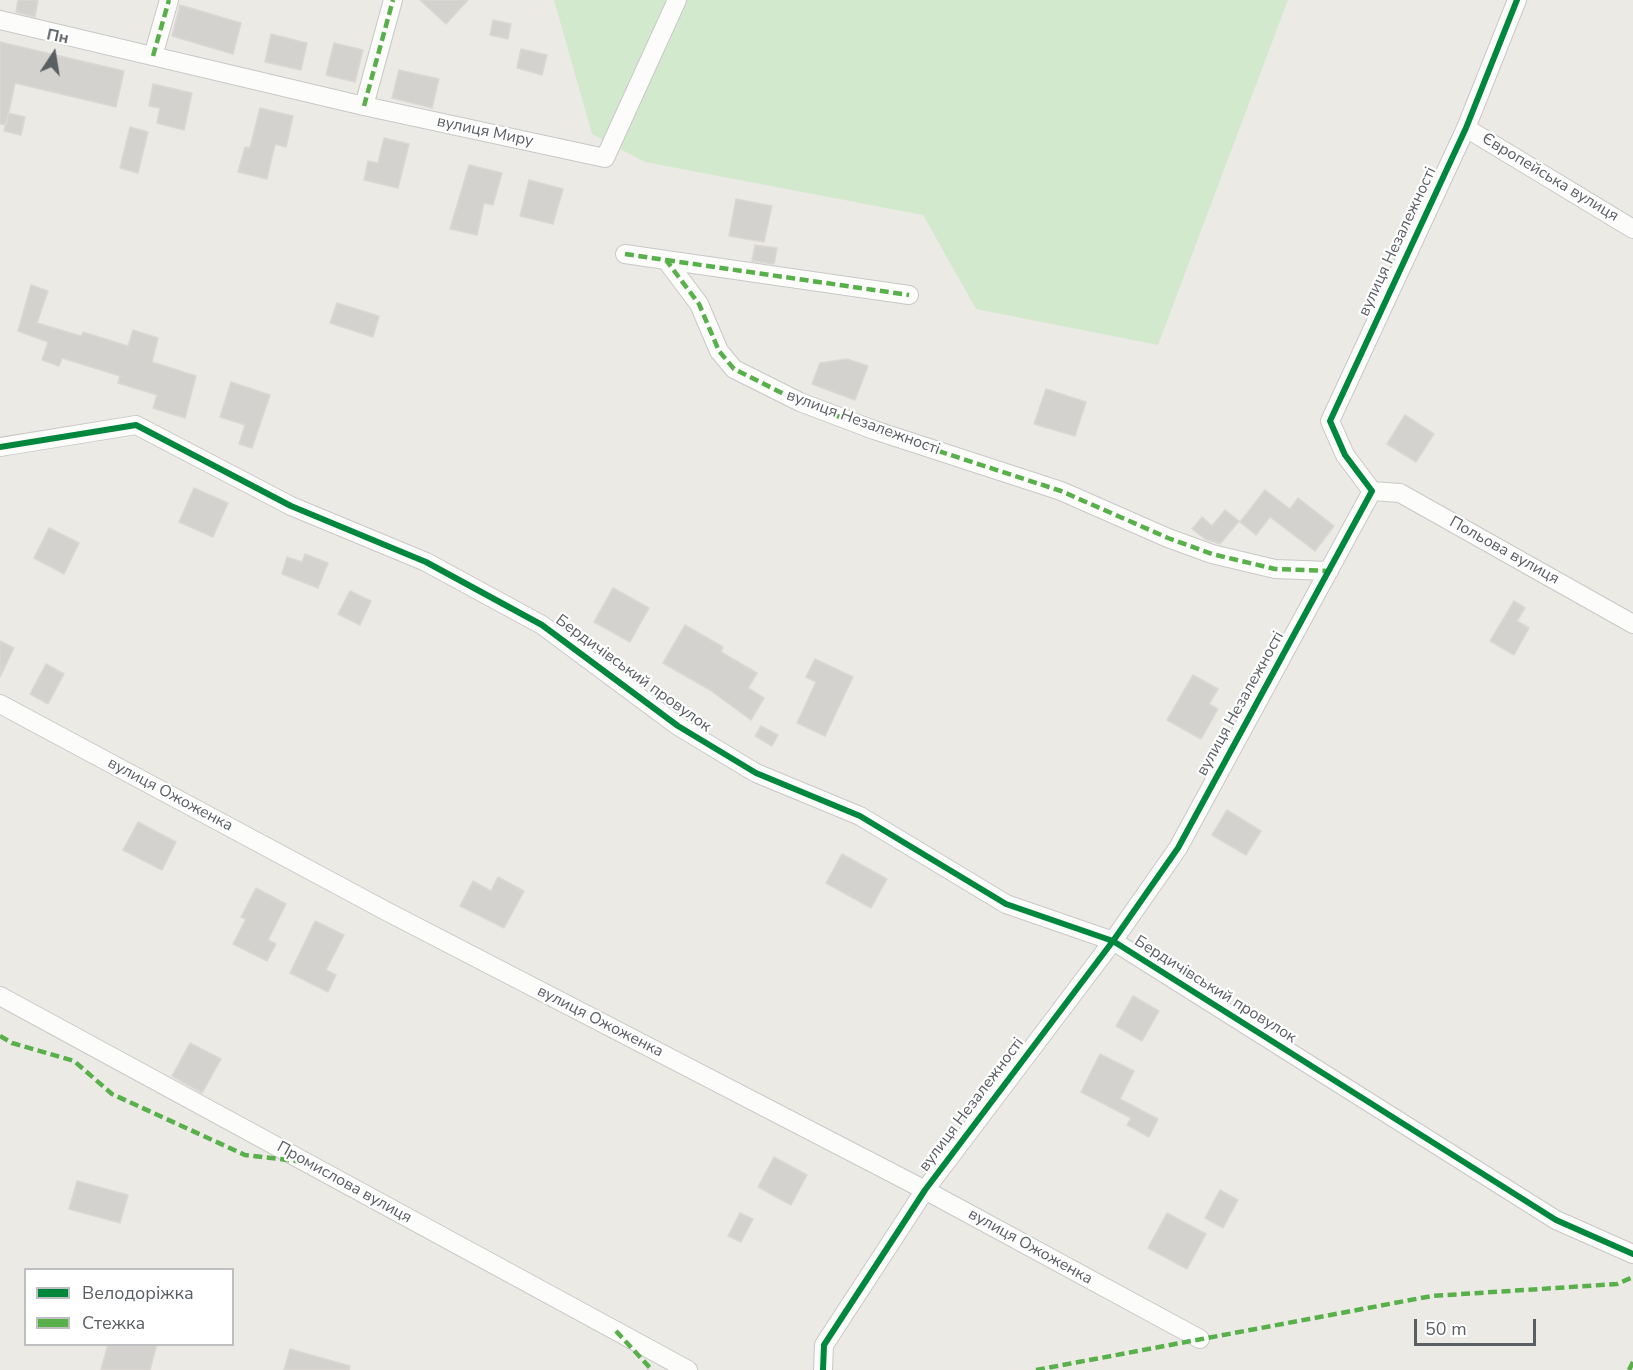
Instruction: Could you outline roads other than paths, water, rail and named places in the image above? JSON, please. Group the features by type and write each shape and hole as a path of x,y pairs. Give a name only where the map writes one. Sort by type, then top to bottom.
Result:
{"street":[{"path":"153,56 169,0"},
{"path":"364,106 393,0"},
{"name":"вулиця Миру","path":"0,20 364,106 605,158 676,0"},
{"name":"вулиця Незалежності","path":"823,1370 824,1345 925,1190 1113,941 1178,848 1372,491 1345,454 1330,421 1466,128 1517,0"},
{"name":"Європейська вулиця","path":"1466,128 1633,229"},
{"path":"625,254 909,295"},
{"name":"вулиця Незалежності","path":"666,260 699,304 719,351 734,369 755,381 874,430 1060,491 1168,538 1212,554 1275,569 1329,571"},
{"name":"Бердичівський провулок","path":"0,447 136,425 291,506 426,562 542,625 678,726 756,773 860,816 1006,904 1113,941 1556,1220 1633,1254"},
{"name":"Польова вулиця","path":"1372,491 1400,493 1633,624"},
{"name":"вулиця Ожоженка","path":"0,704 386,911 925,1190 1200,1339"},
{"name":"Промислова вулиця","path":"0,996 688,1370"}]}
